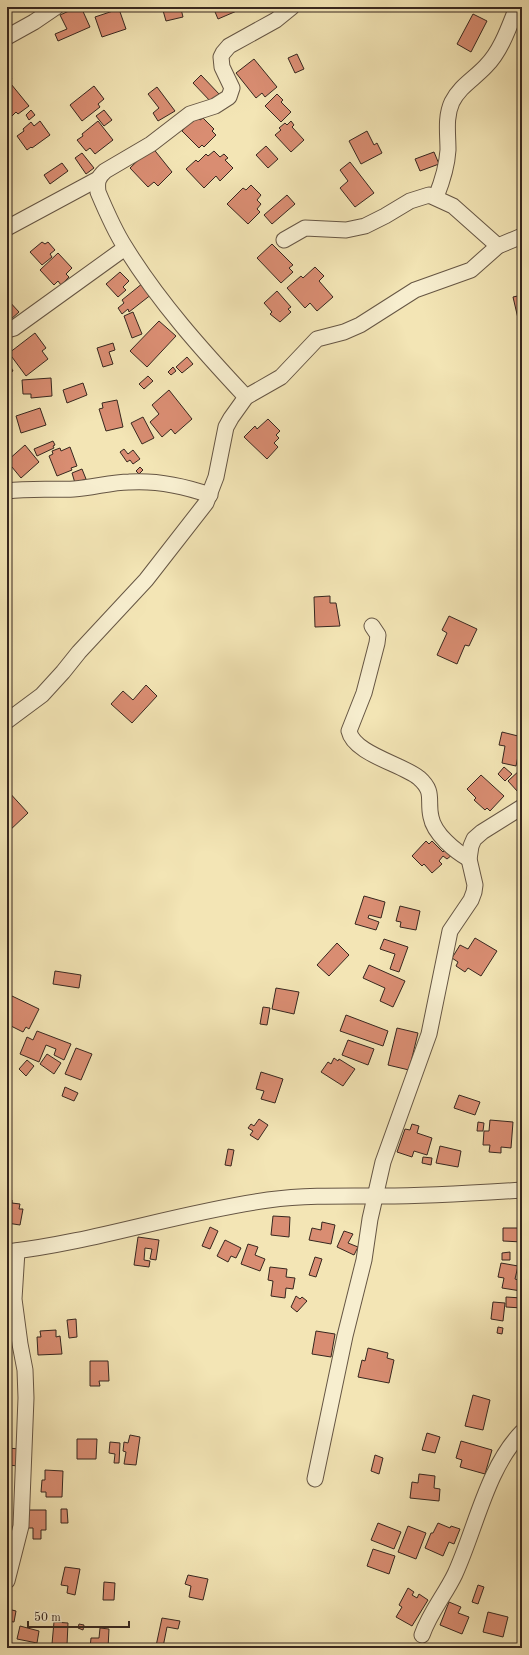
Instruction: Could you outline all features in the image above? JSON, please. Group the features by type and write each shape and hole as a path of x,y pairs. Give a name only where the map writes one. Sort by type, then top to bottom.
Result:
{"street":[{"path":"7,37 34,22 56,7"},
{"path":"7,228 98,179 105,171 151,144 190,114 215,106 229,97 232,88 222,67 221,57 223,53 229,46 276,20 292,7"},
{"path":"436,197 443,179 448,150 448,116 452,103 458,92 486,66 496,52 516,7"},
{"path":"98,179 98,192 125,248 182,328 246,397"},
{"path":"284,240 304,228 346,230 364,226 385,216 410,201 429,195 453,206 498,246"},
{"path":"7,721 42,694 64,672 79,652 160,562 210,495 216,477 226,427 246,397 281,377 317,339 344,332 415,290 470,270 498,246 522,236"},
{"path":"7,330 14,328 125,248"},
{"path":"7,491 22,489 56,490 93,488 129,482 171,484 210,495"},
{"path":"372,626 378,635 378,643 370,672 349,731 350,737 367,752 391,763 421,781 428,789 430,796 431,817 433,824 440,834 456,850 469,859"},
{"path":"315,1479 345,1336 364,1260 375,1196 383,1162 429,1034 450,931 473,896 475,884 469,859 474,839 522,807"},
{"path":"7,1581 21,1526 26,1398 25,1370 14,1299 10,1252 44,1248 187,1215 260,1201 317,1196 454,1194 522,1190"},
{"path":"422,1635 431,1614 457,1570 500,1460 522,1432"}],"building":[{"path":"81,7 90,27 58,41 55,34 67,29 60,15"},
{"path":"162,7 187,8 181,9 183,17 166,21"},
{"path":"213,7 246,7 218,19"},
{"path":"119,9 126,29 102,37 95,17"},
{"path":"473,14 487,21 471,52 457,44"},
{"path":"297,54 304,69 295,73 288,58"},
{"path":"254,59 277,87 265,97 262,93 256,98 236,73"},
{"path":"7,73 12,79 7,82"},
{"path":"201,75 220,95 212,103 193,83"},
{"path":"11,84 29,106 18,114 16,112 11,117 7,112 7,88"},
{"path":"94,86 104,99 98,104 100,107 82,121 70,105"},
{"path":"157,87 175,111 158,121 153,113 159,108 148,94"},
{"path":"277,94 283,100 281,102 291,112 281,122 265,106"},
{"path":"31,110 35,115 29,120 26,115"},
{"path":"104,110 112,120 104,126 96,116"},
{"path":"196,116 200,120 203,118 214,129 212,131 216,135 204,147 202,145 199,148 182,131"},
{"path":"40,121 50,135 27,150 17,136 24,131 23,129 31,122 34,126"},
{"path":"98,121 113,140 95,154 90,148 86,151 77,140"},
{"path":"291,121 294,125 292,127 304,140 291,152 275,135 281,130 279,128 285,123 287,125"},
{"path":"367,131 374,145 377,143 382,153 361,164 349,141"},
{"path":"266,146 278,159 268,168 256,155"},
{"path":"152,147 172,172 158,186 154,182 148,187 130,168"},
{"path":"214,151 220,157 224,154 228,158 225,160 233,168 220,181 216,176 204,188 186,169 196,160 198,162 206,154 208,156"},
{"path":"434,152 439,164 420,171 415,159"},
{"path":"82,153 94,168 86,174 75,158"},
{"path":"350,162 374,193 355,207 340,188 348,181 340,170"},
{"path":"62,163 68,171 50,184 44,175"},
{"path":"251,185 261,195 257,200 261,204 257,209 260,212 248,224 227,204 243,188 246,190"},
{"path":"287,195 295,204 272,224 264,215"},
{"path":"42,242 45,244 48,242 55,250 50,254 52,257 42,265 30,252"},
{"path":"272,244 293,265 289,268 293,272 281,283 257,258"},
{"path":"58,253 72,268 66,274 69,277 61,285 58,281 54,285 40,270"},
{"path":"315,267 324,276 319,281 333,297 317,311 310,303 305,308 287,288 301,276 303,278"},
{"path":"120,272 129,281 123,287 126,290 118,297 106,284"},
{"path":"143,283 152,294 129,312 128,309 122,314 118,308 124,303 122,300"},
{"path":"277,291 291,307 288,309 291,312 280,322 270,314 272,312 264,303"},
{"path":"522,295 522,327 520,327 513,297"},
{"path":"7,299 19,312 10,320 7,317"},
{"path":"133,312 142,334 132,338 124,316"},
{"path":"159,321 176,336 147,367 130,351"},
{"path":"35,333 46,348 42,351 48,359 26,376 9,353"},
{"path":"113,343 115,350 109,352 113,364 103,367 97,348"},
{"path":"187,357 193,364 182,373 176,367"},
{"path":"7,360 13,371 7,374"},
{"path":"173,367 176,371 171,375 168,372"},
{"path":"148,376 153,381 144,389 139,384"},
{"path":"51,378 52,396 31,398 31,394 23,394 22,380"},
{"path":"83,383 87,395 67,403 63,390"},
{"path":"169,390 192,419 175,434 171,429 162,437 150,422 159,414 152,405"},
{"path":"117,400 123,427 106,431 99,409 103,408 102,403"},
{"path":"40,408 46,425 21,433 16,416"},
{"path":"143,417 154,438 142,444 131,423"},
{"path":"268,419 280,431 276,435 279,438 274,443 278,447 267,459 244,437 255,426 257,429"},
{"path":"53,441 55,445 53,446 54,448 37,456 34,449"},
{"path":"25,445 39,462 21,478 7,461"},
{"path":"70,447 77,466 71,468 72,470 57,476 49,456 53,454 52,451 60,448 61,451"},
{"path":"124,449 128,454 133,450 140,459 133,464 130,460 127,462 120,452"},
{"path":"140,467 143,470 139,474 136,471"},
{"path":"82,469 86,479 75,483 72,473"},
{"path":"330,596 330,603 336,603 340,626 315,627 314,597"},
{"path":"449,616 477,629 469,646 465,645 457,664 437,655 447,633 442,630"},
{"path":"146,685 157,696 132,723 111,704 123,691 133,700"},
{"path":"502,732 522,737 516,766 502,763 505,746 499,745"},
{"path":"504,767 512,774 505,781 498,774"},
{"path":"521,769 522,788 518,792 508,781"},
{"path":"481,775 504,796 490,811 487,808 485,810 474,800 476,798 467,789"},
{"path":"7,790 28,813 7,833"},
{"path":"426,841 429,844 432,841 443,852 446,849 452,855 447,859 443,856 439,861 442,864 432,873 424,864 422,866 412,856"},
{"path":"364,896 385,902 381,918 369,915 368,918 379,922 376,930 355,924"},
{"path":"400,906 420,911 416,930 400,927 401,922 396,921"},
{"path":"475,938 497,951 481,976 468,968 465,972 456,966 458,962 452,958 460,945 468,949"},
{"path":"384,939 408,947 399,972 390,969 395,954 380,949"},
{"path":"337,943 349,955 329,976 317,965"},
{"path":"369,965 405,981 393,1007 380,1001 385,988 363,978"},
{"path":"55,971 81,975 79,988 53,984"},
{"path":"276,988 299,992 294,1014 272,1009"},
{"path":"12,996 39,1009 29,1029 26,1027 23,1032 7,1024 7,1006"},
{"path":"263,1007 270,1008 267,1025 260,1024"},
{"path":"346,1015 388,1031 383,1046 340,1031"},
{"path":"397,1028 418,1033 409,1070 388,1065"},
{"path":"37,1031 71,1044 64,1060 54,1055 56,1049 46,1045 39,1062 20,1054 27,1037 33,1040"},
{"path":"348,1040 374,1049 368,1065 342,1055"},
{"path":"76,1048 92,1054 81,1080 65,1074"},
{"path":"47,1054 61,1063 54,1074 40,1064"},
{"path":"334,1058 338,1061 339,1059 355,1069 343,1086 321,1072 328,1062 331,1064"},
{"path":"27,1060 34,1066 26,1076 19,1069"},
{"path":"261,1072 283,1079 275,1103 261,1099 264,1091 256,1089"},
{"path":"65,1087 78,1093 74,1101 62,1096"},
{"path":"459,1095 480,1102 475,1115 454,1108"},
{"path":"522,1110 522,1127 521,1127"},
{"path":"259,1119 268,1125 258,1140 250,1135 253,1131 248,1128 251,1124 254,1126"},
{"path":"490,1120 513,1122 511,1148 501,1147 501,1153 489,1152 490,1145 483,1145 484,1131 489,1131"},
{"path":"478,1122 484,1123 483,1131 477,1131"},
{"path":"412,1124 419,1126 417,1133 432,1138 427,1155 414,1151 412,1157 397,1152 405,1129 410,1130"},
{"path":"440,1146 461,1151 458,1167 436,1163"},
{"path":"228,1149 234,1150 231,1166 225,1165"},
{"path":"423,1157 432,1158 431,1165 422,1163"},
{"path":"7,1199 12,1200 12,1203 20,1204 19,1209 23,1209 20,1225 7,1223"},
{"path":"273,1216 290,1217 289,1237 271,1235"},
{"path":"322,1222 335,1225 331,1244 309,1240 312,1228 321,1230"},
{"path":"210,1227 218,1231 210,1249 202,1246"},
{"path":"503,1228 522,1228 522,1242 503,1241"},
{"path":"344,1231 353,1234 348,1243 358,1247 354,1255 337,1247"},
{"path":"138,1237 159,1240 156,1260 150,1259 152,1249 145,1248 144,1260 150,1261 149,1267 134,1265"},
{"path":"225,1240 241,1248 236,1258 231,1256 228,1262 217,1256"},
{"path":"248,1244 258,1247 255,1255 265,1259 260,1271 241,1264"},
{"path":"510,1252 510,1260 502,1260 502,1253"},
{"path":"315,1257 322,1259 316,1277 309,1275"},
{"path":"501,1263 518,1266 515,1279 522,1281 521,1291 502,1288 504,1278 498,1277"},
{"path":"270,1267 287,1269 286,1277 295,1278 293,1289 286,1288 285,1298 271,1296 273,1281 268,1280"},
{"path":"296,1296 300,1299 302,1297 307,1301 297,1312 291,1307"},
{"path":"506,1297 522,1298 522,1308 506,1307"},
{"path":"493,1302 505,1303 503,1321 491,1319"},
{"path":"76,1319 77,1337 69,1338 67,1320"},
{"path":"498,1327 503,1328 502,1334 497,1333"},
{"path":"56,1330 56,1337 60,1336 62,1354 38,1355 37,1337 41,1337 40,1331"},
{"path":"316,1331 335,1334 331,1357 312,1354"},
{"path":"368,1348 388,1353 387,1358 394,1360 389,1383 358,1377 362,1360 365,1361"},
{"path":"90,1361 108,1361 109,1381 99,1381 100,1386 90,1386"},
{"path":"473,1395 490,1400 483,1430 465,1426"},
{"path":"427,1433 440,1437 435,1453 422,1450"},
{"path":"130,1435 140,1437 136,1465 124,1464 126,1452 123,1451 124,1442 128,1443"},
{"path":"77,1439 97,1439 96,1459 77,1459"},
{"path":"461,1441 492,1450 485,1474 460,1467 462,1460 456,1458"},
{"path":"110,1442 120,1443 119,1463 114,1463 115,1454 109,1453"},
{"path":"7,1448 20,1449 19,1466 7,1465"},
{"path":"375,1455 383,1458 379,1474 371,1471"},
{"path":"45,1470 63,1471 62,1497 46,1497 46,1492 41,1492 42,1480 45,1480"},
{"path":"419,1474 435,1476 434,1488 440,1489 439,1501 410,1498 412,1482 418,1483"},
{"path":"522,1493 522,1502 519,1501"},
{"path":"61,1509 67,1509 68,1523 61,1523"},
{"path":"29,1510 46,1510 46,1530 41,1530 41,1539 33,1539 33,1528 28,1528"},
{"path":"378,1523 401,1532 394,1549 371,1540"},
{"path":"438,1523 450,1528 451,1526 460,1529 454,1544 449,1542 443,1556 425,1548 431,1533 433,1533"},
{"path":"408,1526 426,1533 416,1559 398,1552"},
{"path":"373,1549 395,1556 389,1574 367,1566"},
{"path":"65,1567 80,1569 75,1595 67,1593 68,1586 61,1585"},
{"path":"188,1575 208,1579 203,1600 189,1597 191,1586 185,1584"},
{"path":"104,1582 115,1583 114,1600 103,1600"},
{"path":"478,1585 484,1587 478,1604 472,1602"},
{"path":"408,1588 414,1592 412,1595 417,1598 419,1594 428,1600 412,1626 396,1617 402,1607 399,1605"},
{"path":"449,1602 461,1607 458,1613 469,1617 462,1634 440,1625"},
{"path":"8,1609 16,1611 14,1622 7,1621"},
{"path":"488,1612 508,1617 503,1637 483,1632"},
{"path":"162,1618 180,1621 178,1629 167,1627 163,1647 156,1646"},
{"path":"54,1622 68,1623 67,1645 52,1644"},
{"path":"79,1624 84,1625 83,1630 78,1628"},
{"path":"20,1626 39,1631 37,1643 17,1639"},
{"path":"100,1628 109,1629 108,1648 90,1648 91,1638 99,1638"},
{"path":"14,1644 25,1648 12,1648"}]}
